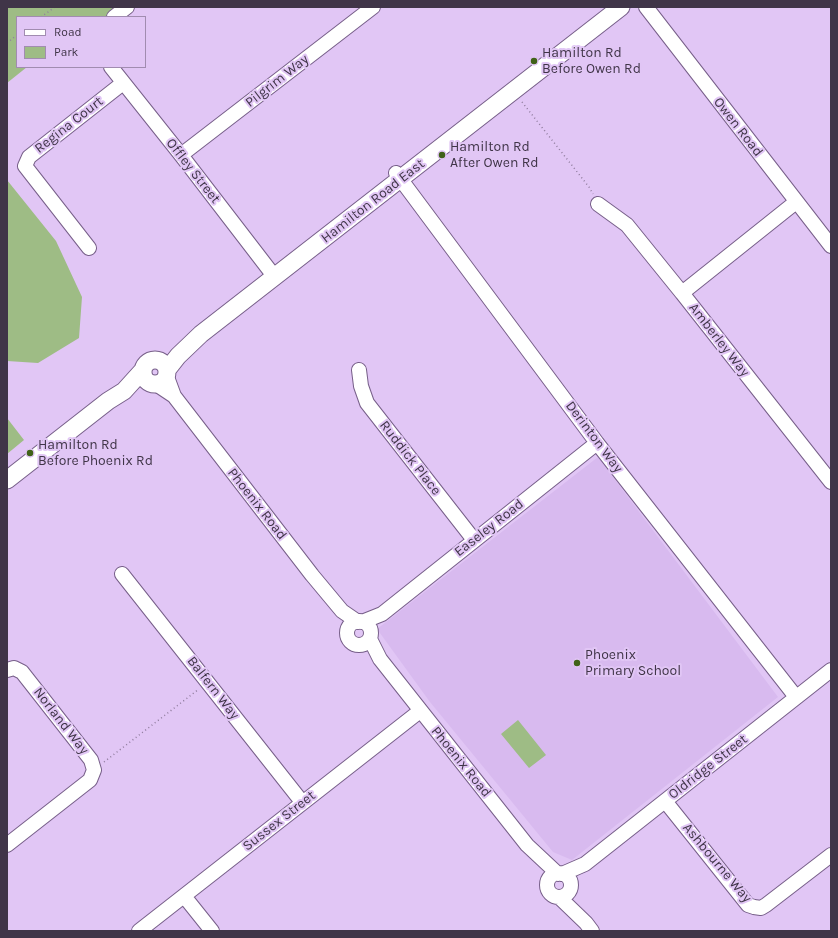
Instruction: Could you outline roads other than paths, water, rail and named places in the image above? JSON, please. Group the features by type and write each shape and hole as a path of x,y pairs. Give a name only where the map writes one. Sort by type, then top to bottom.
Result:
{"main road":[{"name":"Hamilton Road East","path":"398,176 609,7"},
{"name":"Hamilton Road East","path":"161,375 190,334 272,274 398,176 621,7"},
{"path":"124,391 143,370 146,380 161,375"},
{"path":"7,480 108,401 124,391 161,375"}],"street":[{"path":"115,16 127,7"},
{"name":"Pilgrim Way","path":"181,155 373,7"},
{"name":"Owen Road","path":"646,7 831,246"},
{"name":"Offley Street","path":"112,68 181,155 272,274"},
{"name":"Regina Court","path":"89,248 25,166 29,157 123,83"},
{"name":"Derinton Way","path":"398,176 597,443 796,697"},
{"name":"Amberley Way","path":"796,202 682,293 831,482"},
{"path":"598,204 628,225 682,293"},
{"name":"Ruddick Place","path":"359,370 361,386 367,403 474,540"},
{"name":"Phoenix Road","path":"161,375 174,396 312,575 342,611 360,622"},
{"name":"Easeley Road","path":"360,622 382,614 597,443"},
{"name":"Balfern Way","path":"122,574 302,802"},
{"name":"Phoenix Road","path":"342,611 348,632"},
{"name":"Easeley Road","path":"367,639 382,614"},
{"path":"360,622 368,626 367,639 354,644 350,641 348,632 352,624 360,622"},
{"name":"Phoenix Road","path":"367,639 380,659 420,711 527,845 564,884 589,927"},
{"name":"Norland Way","path":"7,670 14,668 22,672 91,760 94,770 90,780 7,845"},
{"name":"Oldridge Street","path":"564,884 585,864 831,670"},
{"name":"Sussex Street","path":"139,931 420,711"},
{"name":"Ashbourne Way","path":"665,801 748,904 754,907 760,908 766,905 831,855"},
{"name":"Phoenix Road","path":"527,845 547,884 549,892 552,895 564,884"},
{"path":"184,896 212,931"}],"place":[{"name":"Hamilton Rd Before Owen Rd","path":"534,61"},
{"name":"Hamilton Rd After Owen Rd","path":"442,155"},
{"name":"Hamilton Rd Before Phoenix Rd","path":"30,453"},
{"name":"Phoenix Primary School","path":"577,663"}]}
